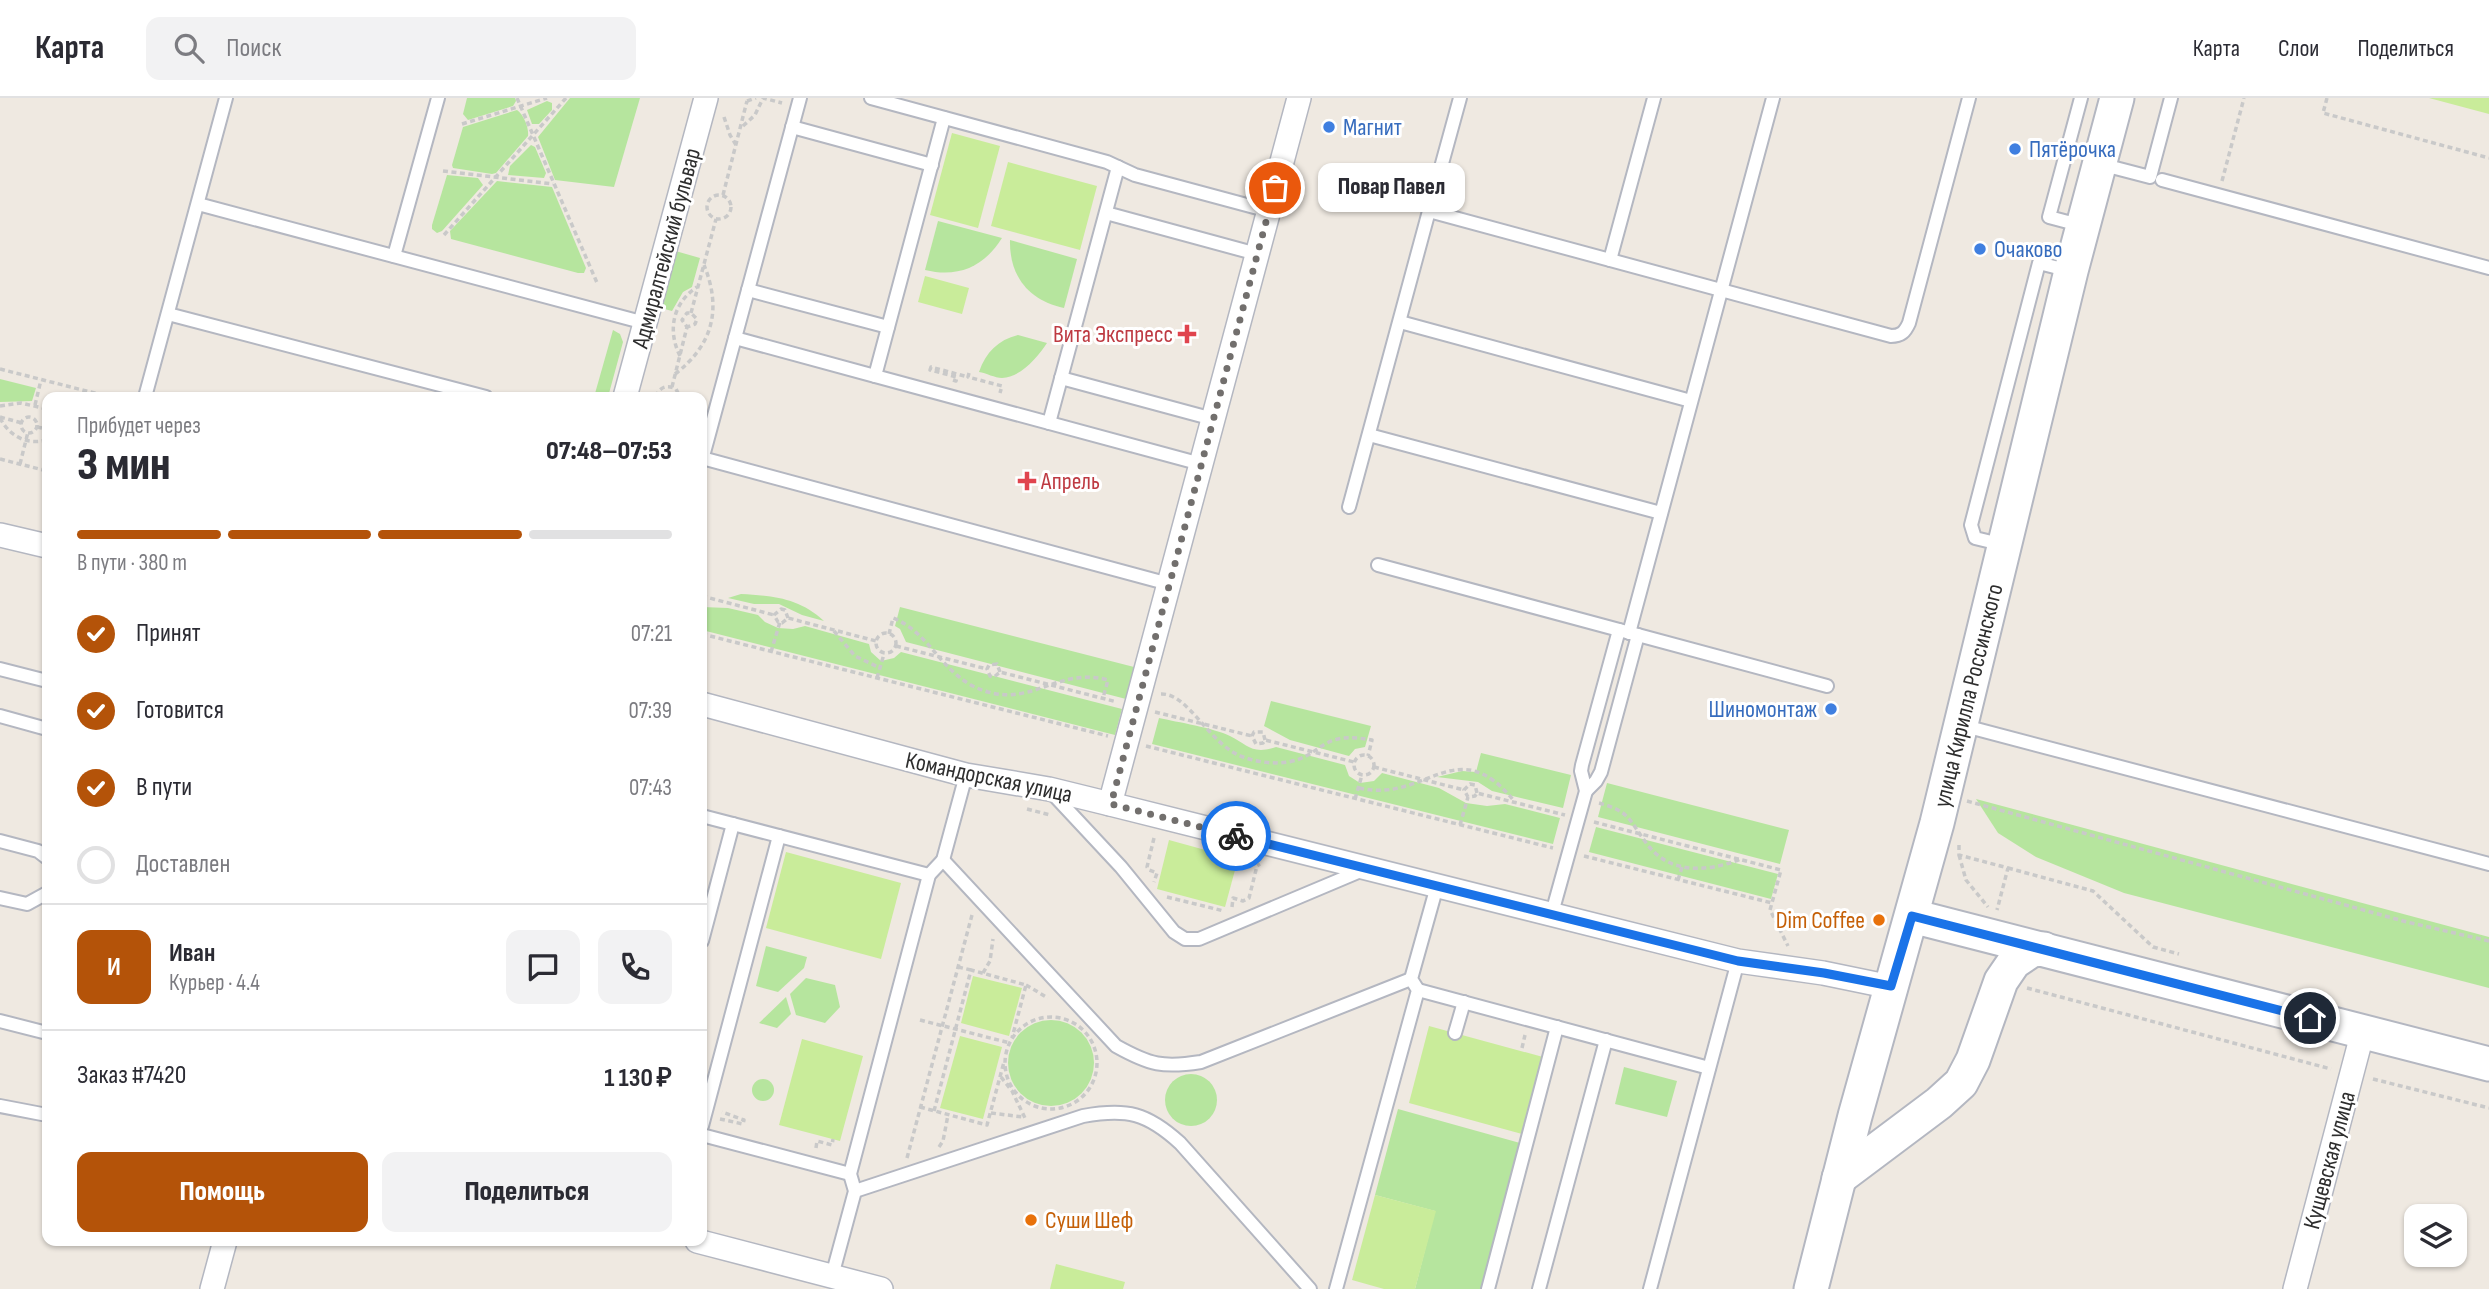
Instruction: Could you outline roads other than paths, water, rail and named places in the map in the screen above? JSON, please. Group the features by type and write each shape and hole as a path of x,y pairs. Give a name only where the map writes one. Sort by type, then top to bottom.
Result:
{"main road":[{"name":"улица Кирилла Россинского","path":"1811,1289 1912,916 2071,271 2117,98"},
{"path":"1912,916 2489,1064"},
{"path":"1839,1178 1961,1083 1973,1060 2001,981 2014,962 2032,950 2044,949"}],"street":[{"path":"1111,804 1298,98"},
{"name":"Адмиралтейский бульвар","path":"626,392 645,323 715,105"},
{"path":"0,535 42,545"},
{"name":"Командорская улица","path":"707,705 966,775 1049,789 1738,961 1891,986"},
{"name":"Кущевская улица","path":"2295,1289 2363,1031"},
{"path":"707,1244 881,1289"},
{"path":"212,1289 224,1246"}],"lane":[{"path":"146,392 226,98"},
{"path":"394,256 438,98"},
{"path":"707,441 800,98"},
{"path":"871,98 1269,211"},
{"path":"1349,507 1460,98"},
{"path":"1610,260 1654,98"},
{"path":"1586,791 1601,772 1629,633 1773,98"},
{"path":"1429,211 1898,336 1905,331 1969,98"},
{"path":"2081,98 2049,217 2083,226"},
{"path":"2099,164 2150,177 2171,98"},
{"path":"875,376 944,118"},
{"path":"792,127 932,165"},
{"path":"1049,423 1118,167"},
{"path":"2162,180 2489,268"},
{"path":"198,204 645,323"},
{"path":"1106,213 1257,254"},
{"path":"748,289 888,327"},
{"path":"168,314 467,392"},
{"path":"1399,323 1691,401"},
{"path":"735,338 1201,464"},
{"path":"1061,378 1213,419"},
{"path":"1369,435 1661,513"},
{"path":"707,460 1169,584"},
{"path":"1378,565 1828,686"},
{"path":"1552,914 1586,791 1582,765 1629,633"},
{"path":"0,669 42,680"},
{"path":"0,716 42,728"},
{"path":"1961,725 2489,863"},
{"path":"832,1276 855,1191 850,1174 929,875 943,860 966,775"},
{"path":"1049,789 1121,867 1174,932 1185,939 1199,939 1365,869"},
{"path":"707,817 929,875"},
{"path":"707,922 733,824"},
{"path":"707,1107 779,836"},
{"path":"0,841 42,854"},
{"path":"943,860 1116,1046 1142,1061 1172,1067 1201,1062 1415,984 1464,1002 1709,1068"},
{"path":"1336,1289 1415,984 1437,886"},
{"path":"0,898 27,904 42,896"},
{"path":"1650,1289 1738,961"},
{"path":"1455,1033 1464,1002"},
{"path":"0,1021 42,1032"},
{"path":"1488,1289 1557,1027"},
{"path":"1539,1289 1606,1040"},
{"path":"0,1106 42,1114"},
{"path":"855,1191 1083,1116 1107,1112 1135,1114 1160,1125 1180,1143 1310,1289"},
{"path":"707,1136 850,1174"}],"place":[{"name":"Магнит","path":"1329,127"},
{"name":"Пятёрочка","path":"2015,149"},
{"name":"Повар Павел","path":"1275,188"},
{"name":"Очаково","path":"1980,249"},
{"name":"Вита Экспресс","path":"1187,334"},
{"name":"Апрель","path":"1027,481"},
{"name":"Шиномонтаж","path":"1831,709"},
{"name":"Dim Coffee","path":"1879,920"},
{"name":"Суши Шеф","path":"1031,1220"}]}
